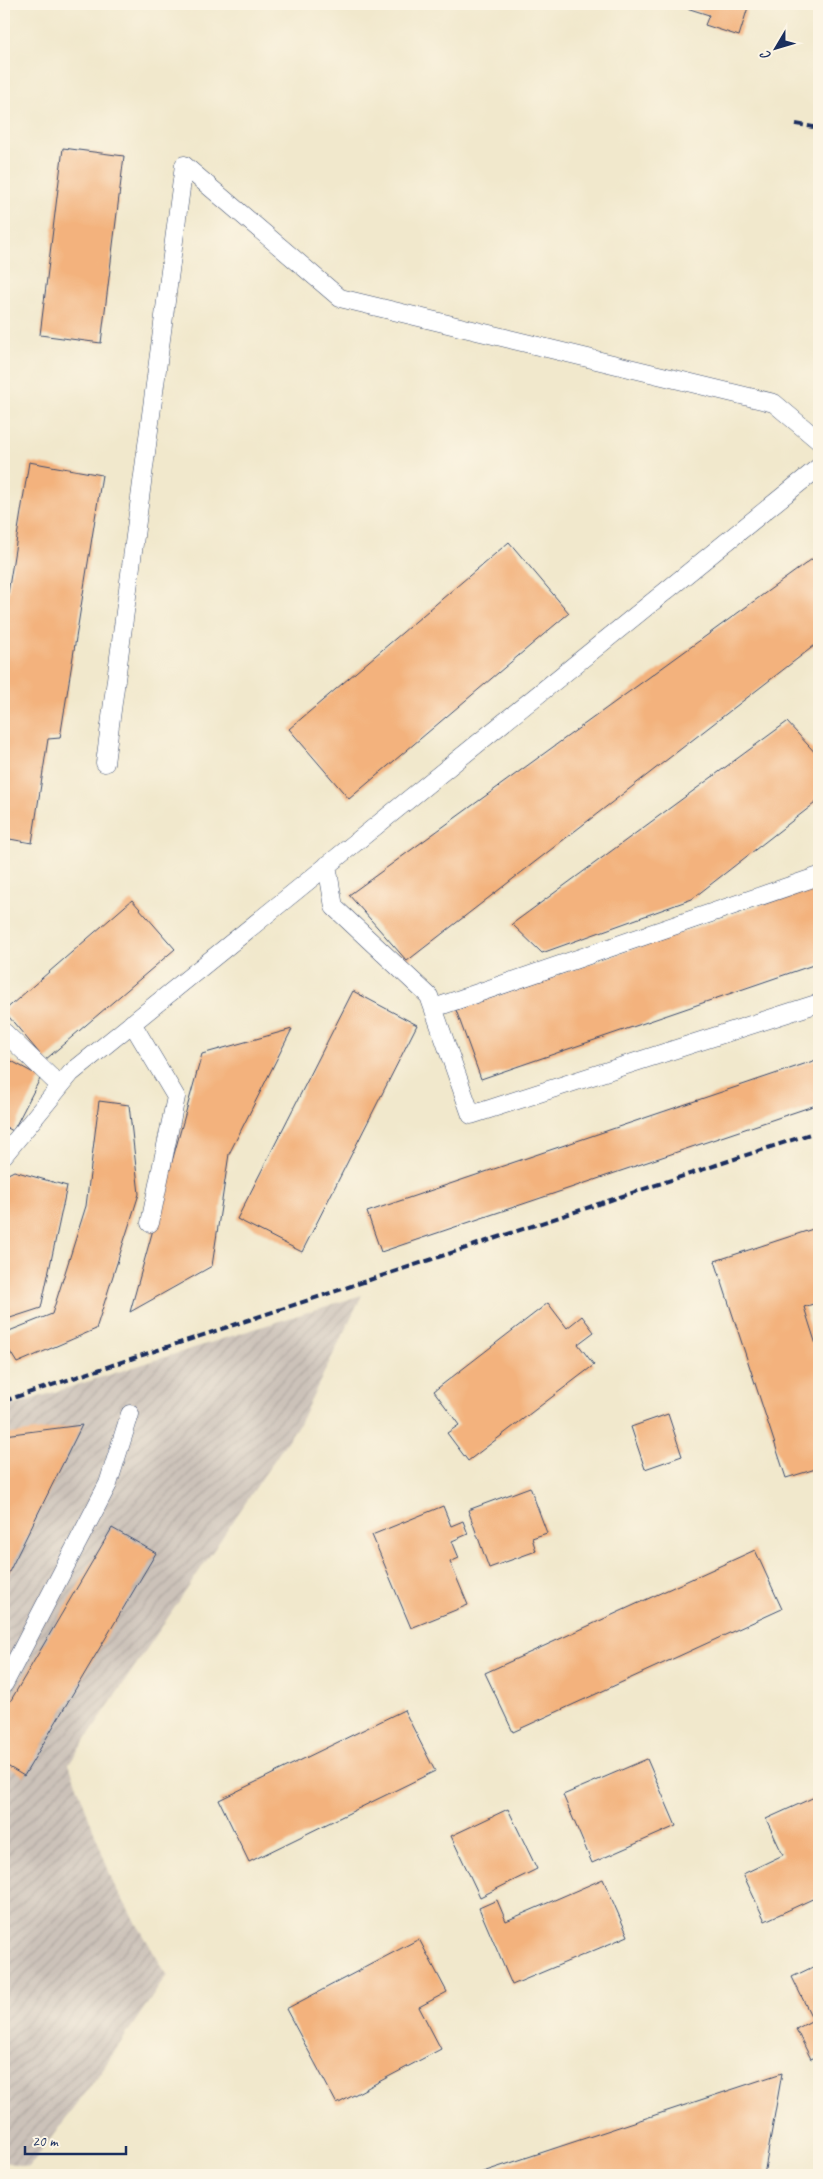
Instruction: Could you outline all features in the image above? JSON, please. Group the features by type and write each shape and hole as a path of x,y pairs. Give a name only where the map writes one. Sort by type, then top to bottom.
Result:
{"lane":[{"path":"105,763 184,165 340,298 774,403 819,441"},
{"path":"4,1154 71,1073 819,467"},
{"path":"327,865 334,908 429,996 471,1115 819,1003"},
{"path":"434,1008 819,876"},
{"path":"132,1023 176,1097 150,1223"},
{"path":"4,1032 60,1086"},
{"path":"4,1684 108,1484 130,1414"}],"shaded area":[{"path":"362,1295 300,1422 69,1764 114,1885 167,1975 100,2073 29,2167 4,2162 4,1408"}],"building":[{"path":"674,4 749,4 739,36 705,25 709,15"},
{"path":"63,148 124,156 101,343 40,335"},
{"path":"29,462 102,475 60,738 48,739 32,843 4,838 4,618"},
{"path":"509,542 569,613 349,799 289,729"},
{"path":"819,554 819,642 407,961 349,895"},
{"path":"787,722 819,757 819,800 692,899 542,953 512,924"},
{"path":"819,885 819,963 481,1079 456,1010"},
{"path":"132,900 175,949 45,1060 4,1011"},
{"path":"353,991 417,1025 302,1252 237,1219"},
{"path":"292,1029 229,1154 212,1266 130,1312 202,1054"},
{"path":"4,1057 41,1077 13,1131 4,1126"},
{"path":"819,1059 819,1104 381,1252 367,1212"},
{"path":"99,1101 129,1105 139,1194 96,1329 17,1363 4,1342 4,1333 52,1314 86,1206"},
{"path":"14,1171 67,1186 41,1308 4,1320 4,1176"},
{"path":"819,1227 819,1302 804,1307 819,1354 819,1468 786,1478 715,1261"},
{"path":"548,1303 567,1328 582,1316 594,1332 578,1344 594,1365 468,1461 447,1433 459,1425 434,1391"},
{"path":"668,1414 682,1456 645,1469 631,1427"},
{"path":"82,1425 4,1582 4,1435"},
{"path":"530,1487 547,1533 532,1538 536,1551 489,1568 468,1510"},
{"path":"443,1506 451,1526 463,1521 468,1534 452,1541 459,1558 450,1562 468,1605 411,1628 372,1535"},
{"path":"112,1528 156,1553 24,1776 4,1764 4,1712"},
{"path":"755,1550 782,1609 513,1732 485,1673"},
{"path":"404,1710 435,1771 249,1862 219,1800"},
{"path":"647,1759 676,1826 592,1863 563,1795"},
{"path":"819,1795 819,1896 765,1921 743,1874 783,1855 766,1819"},
{"path":"508,1809 537,1869 480,1897 451,1836"},
{"path":"603,1879 628,1936 512,1985 479,1908 497,1900 506,1921"},
{"path":"419,1939 447,1992 419,2007 441,2049 337,2104 286,2009"},
{"path":"819,1964 819,2055 811,2059 796,2029 813,2020 792,1977"},
{"path":"782,2073 764,2175 474,2175"}],"railway":[{"path":"796,124 819,128"},
{"path":"4,1401 819,1131"}]}
